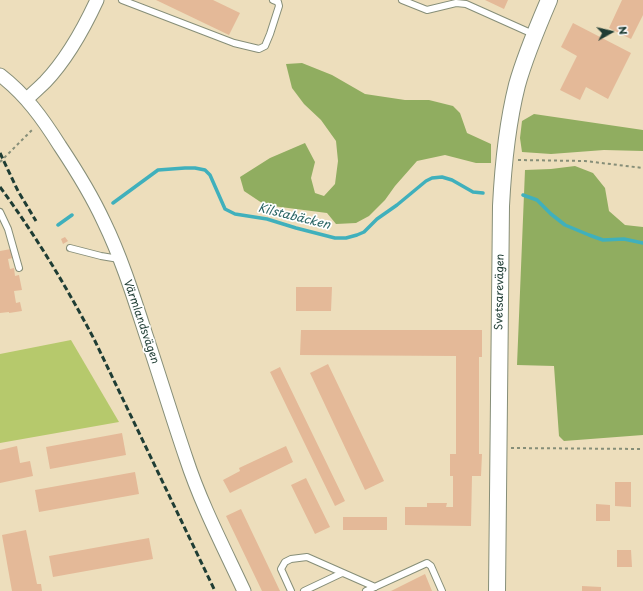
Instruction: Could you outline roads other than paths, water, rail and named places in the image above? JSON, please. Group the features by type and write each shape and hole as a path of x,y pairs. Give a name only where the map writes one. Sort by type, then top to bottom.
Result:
{"street":[{"path":"27,99 59,65 72,46 97,0"},
{"name":"Svetsarevägen","path":"496,591 501,206 504,160 517,86 525,58 549,0"},
{"name":"Värmlandsvägen","path":"0,75 27,99 43,120 70,160 104,222 136,304 186,460 208,513 244,591"}],"lane":[{"path":"122,0 234,43 259,49 265,46 279,6 278,2 273,0"},
{"path":"402,0 427,10 456,3 466,4 535,34"},
{"path":"0,212 8,229 19,268"},
{"path":"70,248 119,259"},
{"path":"291,591 281,569 285,562 291,559 307,557 375,587"},
{"path":"366,591 426,563 431,566 442,591"},
{"path":"304,591 342,573"}],"waterway":[{"name":"Kilstabäcken","path":"113,203 158,170 195,168 205,170 210,175 225,209 235,214 267,219 335,238 346,238 364,232 377,219 432,178 442,177 452,180 473,192 483,193"},
{"name":"Kilstabäcken","path":"523,195 537,200 565,225 589,235 603,240 624,239 643,243"},
{"name":"Kilstabäcken","path":"58,225 72,215"}],"railway":[{"path":"0,153 18,191 36,221"},
{"path":"0,187 50,262 94,339 215,591"}]}
